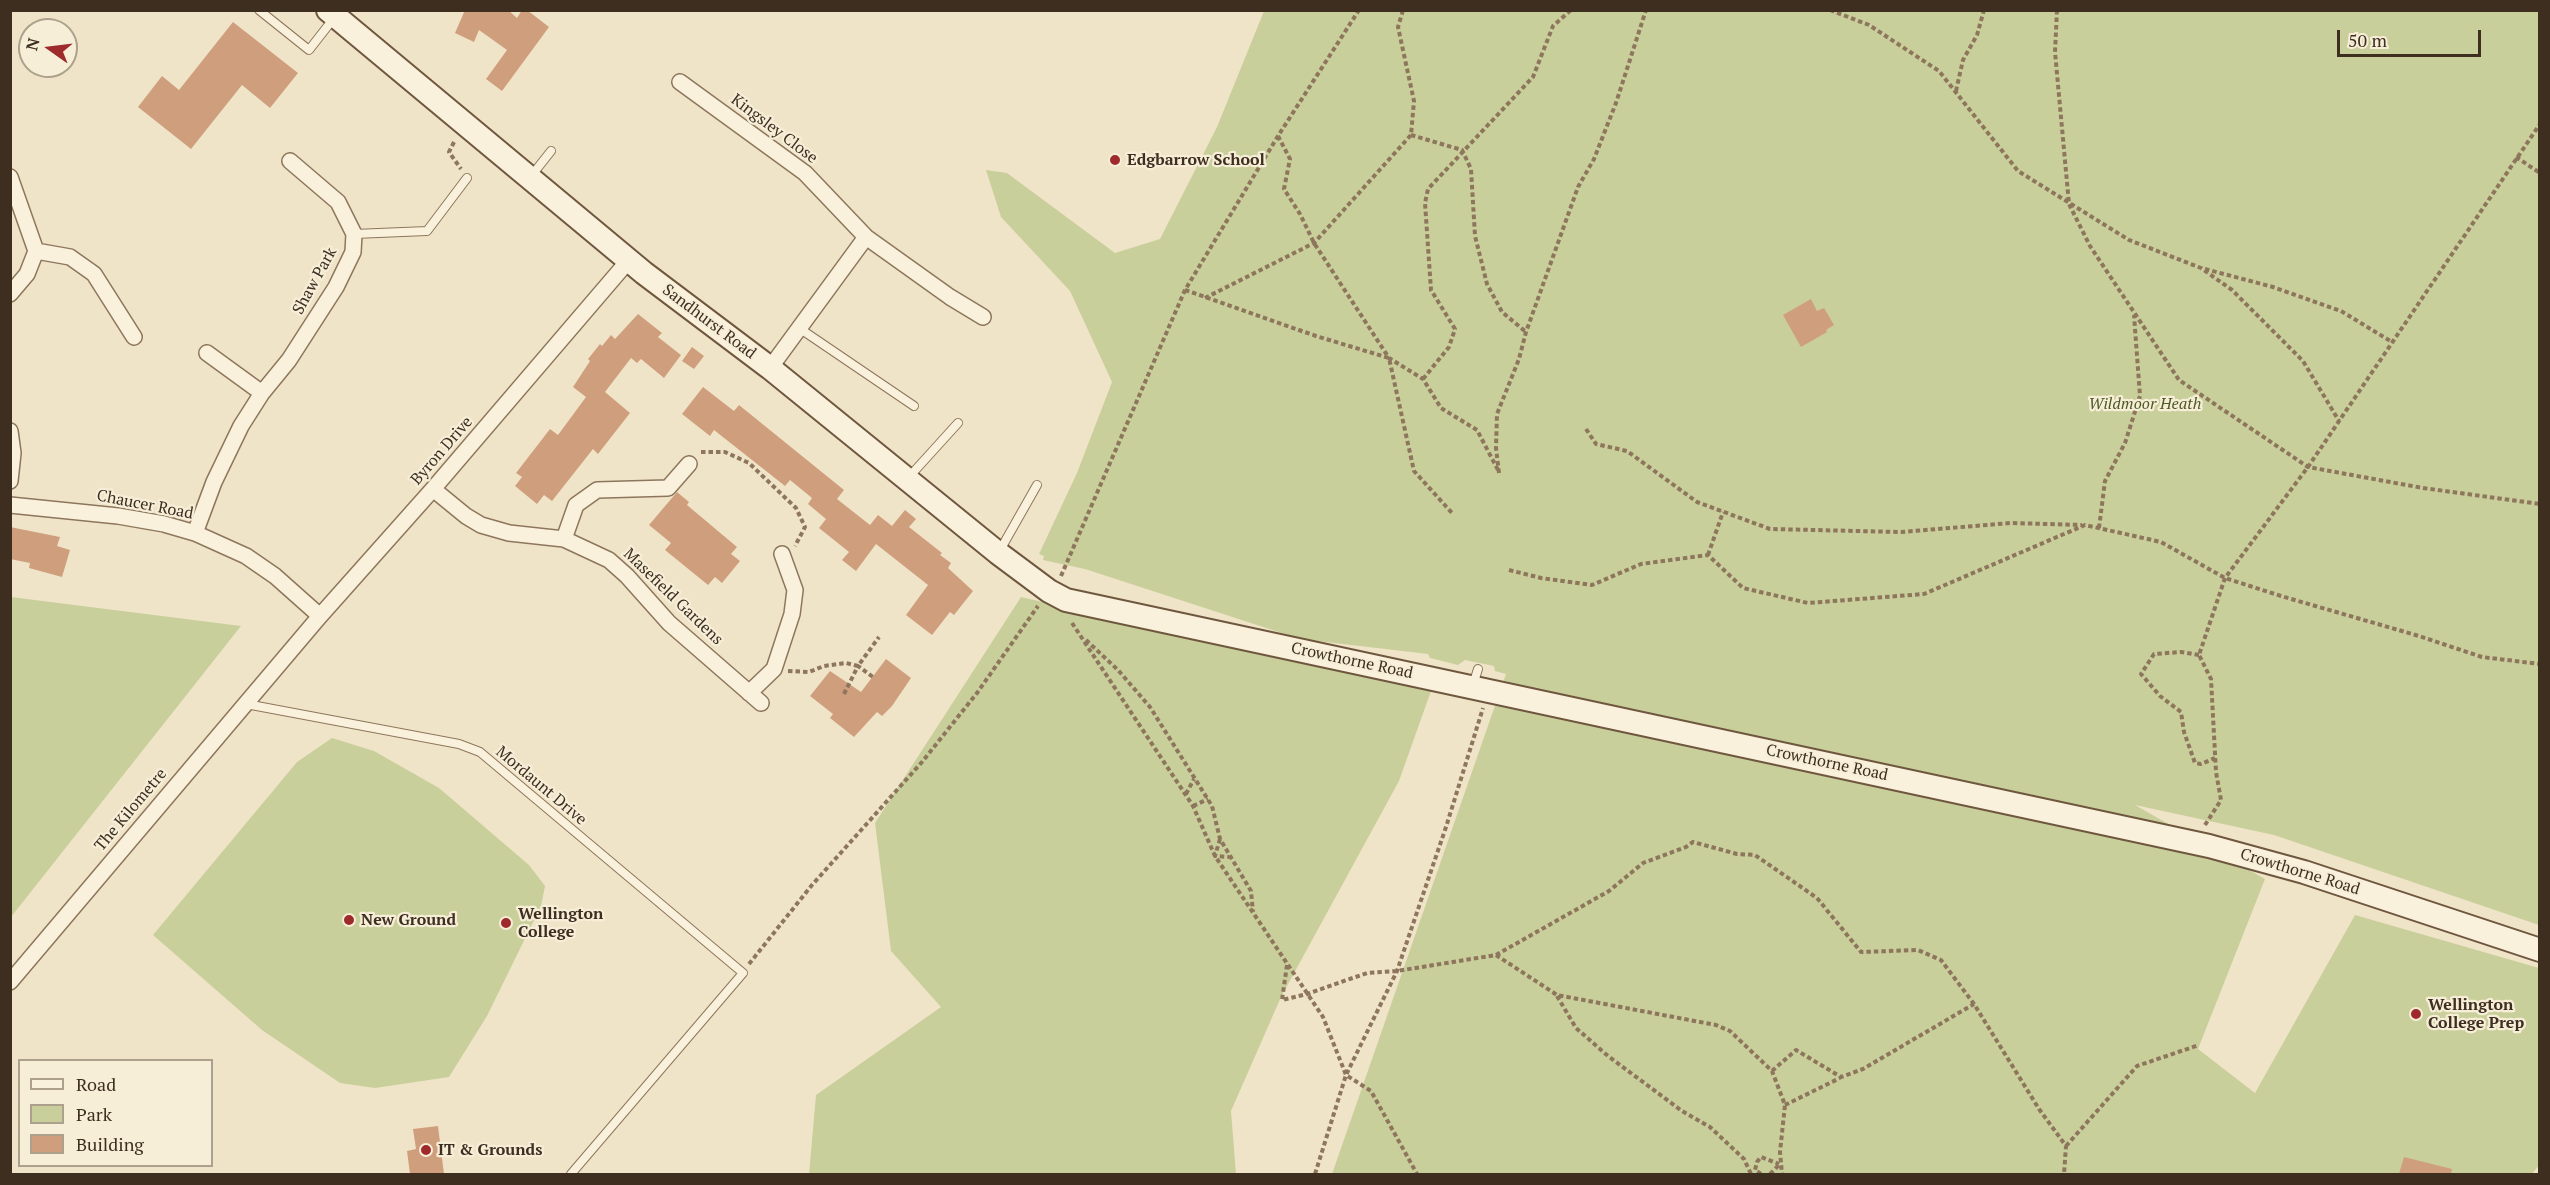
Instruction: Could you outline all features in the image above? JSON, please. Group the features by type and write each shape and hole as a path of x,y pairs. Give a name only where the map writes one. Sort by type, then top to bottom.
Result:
{"street":[{"name":"Sandhurst Road","path":"331,14 628,261 770,368 906,481 998,553 1054,585 1066,600 1105,609"},
{"name":"Kingsley Close","path":"680,82 805,173 866,237 950,297 983,316"},
{"name":"Shaw Park","path":"195,533 214,482 241,426 261,393 289,360 336,287 353,252 354,234 338,202 290,161"},
{"path":"10,177 36,251 27,274 10,294"},
{"path":"770,368 866,237"},
{"path":"36,251 70,257 94,274 134,337"},
{"name":"Byron Drive","path":"281,663 628,261"},
{"path":"207,353 261,393"},
{"path":"10,431 13,453 10,481"},
{"path":"564,538 576,505 597,490 668,488 689,464"},
{"name":"Masefield Gardens","path":"433,489 465,516 481,525 509,533 564,538 609,560 627,576 669,623 755,698 775,666 792,614 795,590 784,560"},
{"name":"Chaucer Road","path":"10,505 118,516 164,524 195,533 246,556 275,576 320,616"},
{"name":"Crowthorne Road","path":"1105,609 1480,682 2209,846 2304,872 2540,950"},
{"name":"The Kilometre","path":"10,982 281,663"}],"lane":[{"path":"258,10 309,50 331,14"},
{"path":"529,179 551,151"},
{"path":"354,234 427,231 467,178"},
{"path":"799,328 914,406"},
{"path":"906,481 958,423"},
{"path":"998,553 1037,485"},
{"name":"Mordaunt Drive","path":"244,704 459,744 480,752 742,972"},
{"path":"575,1173 742,972"}],"path":[{"path":"742,972 812,885 922,762 977,693 1054,585 1185,290 1278,136 1359,10"},
{"path":"1206,298 1314,243 1410,135 1414,101 1398,27 1403,10"},
{"path":"1423,379 1449,347 1455,329 1431,290 1425,203 1428,189 1533,76 1553,26 1571,10"},
{"path":"1185,290 1316,336 1389,358 1423,379 1441,408 1477,430 1499,473 1496,448 1497,414 1519,358 1526,332 1578,187 1594,159 1616,103 1646,10"},
{"path":"1830,10 1869,24 1939,71 2018,171 2129,240 2201,268 2239,276 2341,311 2392,342"},
{"path":"1956,92 1963,60 1977,35 1984,10"},
{"path":"2057,10 2055,52 2069,204 2090,246 2179,380 2308,467 2423,488 2540,504"},
{"path":"2199,834 2220,800 2215,758 2211,679 2199,655 2225,578 2308,467 2540,124"},
{"path":"1410,135 1462,150 1472,169 1475,236 1487,284 1502,312 1526,332"},
{"path":"1278,136 1290,159 1284,189 1300,214 1314,243 1389,358 1414,471 1452,513"},
{"path":"454,142 449,152 467,178"},
{"path":"2516,158 2540,173"},
{"path":"2201,268 2232,290 2303,361 2339,422"},
{"path":"2099,528 2105,481 2125,443 2140,396 2134,312"},
{"path":"1586,429 1596,444 1627,451 1697,502 1770,529 1901,532 2011,523 2085,525 2162,542 2225,578 2482,657 2540,664"},
{"path":"689,464 699,452 725,452 749,463 796,508 804,527 784,560"},
{"path":"1708,555 1723,512"},
{"path":"1708,555 1743,588 1808,603 1820,603 1924,594 2085,525"},
{"path":"1509,570 1541,578 1592,585 1641,564 1708,555"},
{"path":"1072,622 1186,794 1215,856 1323,1017 1346,1074 1371,1091 1417,1174"},
{"path":"1079,634 1118,670 1150,707 1208,799 1212,806 1220,839 1251,891 1254,912"},
{"path":"844,694 858,666 879,637"},
{"path":"2199,655 2181,652 2154,654 2141,674 2160,696 2181,712 2184,732 2195,763 2201,764 2215,758"},
{"path":"775,666 789,671 808,672 846,663 858,666 873,677"},
{"path":"1315,1174 1346,1074 1396,971 1446,827 1480,682"},
{"path":"1186,794 1194,779"},
{"path":"1193,806 1208,799"},
{"path":"1215,856 1220,839"},
{"path":"1287,965 1282,1000 1367,974 1496,955 1609,891 1643,862 1686,847 1693,842 1737,854 1755,855 1817,898 1861,952 1918,950 1941,960 1974,1004 2039,1109 2066,1146"},
{"path":"1215,856 1230,857"},
{"path":"1496,955 1557,995 1716,1025 1730,1031 1772,1071 1785,1105 1779,1164 1782,1174"},
{"path":"1557,995 1576,1028 1608,1056 1682,1111 1710,1127 1744,1159 1752,1172 1761,1174"},
{"path":"1785,1105 1863,1068 1974,1004"},
{"path":"2064,1174 2066,1146 2137,1066 2199,1044"},
{"path":"1772,1071 1796,1050 1841,1077"},
{"path":"1752,1172 1761,1157 1779,1164"},
{"path":"1770,1174 1779,1164"}],"green space":[{"name":"Wildmoor Heath","path":"1264,11 2539,11 2539,925 2274,835 2135,805 2265,879 2198,1049 2255,1093 2355,915 2539,968 2539,1165 2532,1174 1332,1174 1506,674 1495,671 1494,666 1465,660 1458,665 1430,658 1428,654 1300,639 1085,569 1043,560 1044,556 1039,554 1077,473 1112,382 1070,291 1001,217 986,170 1007,173 1115,253 1160,239 1217,127"},
{"path":"10,597 241,626 11,917"},
{"path":"1021,597 1431,691 1399,781 1281,997 1231,1111 1236,1174 809,1174 816,1095 941,1007 891,951 875,823"},
{"name":"New Ground","path":"332,738 374,751 439,788 529,865 545,886 541,906 487,1016 449,1077 375,1088 340,1083 262,1030 153,935 297,762"}],"building":[{"path":"465,10 508,10 517,18 522,10 527,10 549,27 502,91 486,79 507,50 479,30 474,42 455,33"},
{"path":"233,22 298,73 270,108 242,85 191,149 138,107 162,76 179,90"},
{"path":"1811,299 1817,311 1824,308 1834,325 1826,330 1827,332 1801,347 1783,315"},
{"path":"638,314 662,333 658,337 681,355 664,378 641,359 637,363 631,358 605,392 630,413 598,454 593,449 552,501 544,495 537,504 515,486 522,477 516,473 550,429 558,435 586,397 573,387 590,361 588,359 611,335 615,339"},
{"path":"692,347 704,356 694,369 682,361"},
{"path":"703,387 734,411 739,405 844,490 837,499 870,525 878,515 892,526 905,510 916,519 909,527 942,553 940,555 951,563 948,568 973,591 954,615 950,612 932,635 906,615 928,585 876,544 856,571 842,560 849,552 819,528 826,519 808,504 812,498 790,480 785,486 714,430 710,436 682,414"},
{"path":"677,492 689,502 687,505 737,547 731,554 740,561 722,583 715,577 708,585 665,550 671,543 649,525"},
{"path":"10,527 60,537 57,546 70,550 62,577 29,568 30,563 10,559"},
{"path":"886,659 911,678 892,706 882,716 877,712 854,737 830,718 833,714 810,696 830,671 861,692"},
{"name":"IT & Grounds","path":"438,1126 444,1174 410,1174 407,1151 416,1149 413,1129"},
{"path":"2404,1157 2452,1169 2451,1174 2399,1174"}],"place":[{"name":"Edgbarrow School","path":"1115,160"},
{"name":"New Ground","path":"349,920"},
{"name":"Wellington College","path":"506,923"},
{"name":"Wellington College Prep","path":"2416,1014"},
{"name":"IT & Grounds","path":"426,1150"}]}
